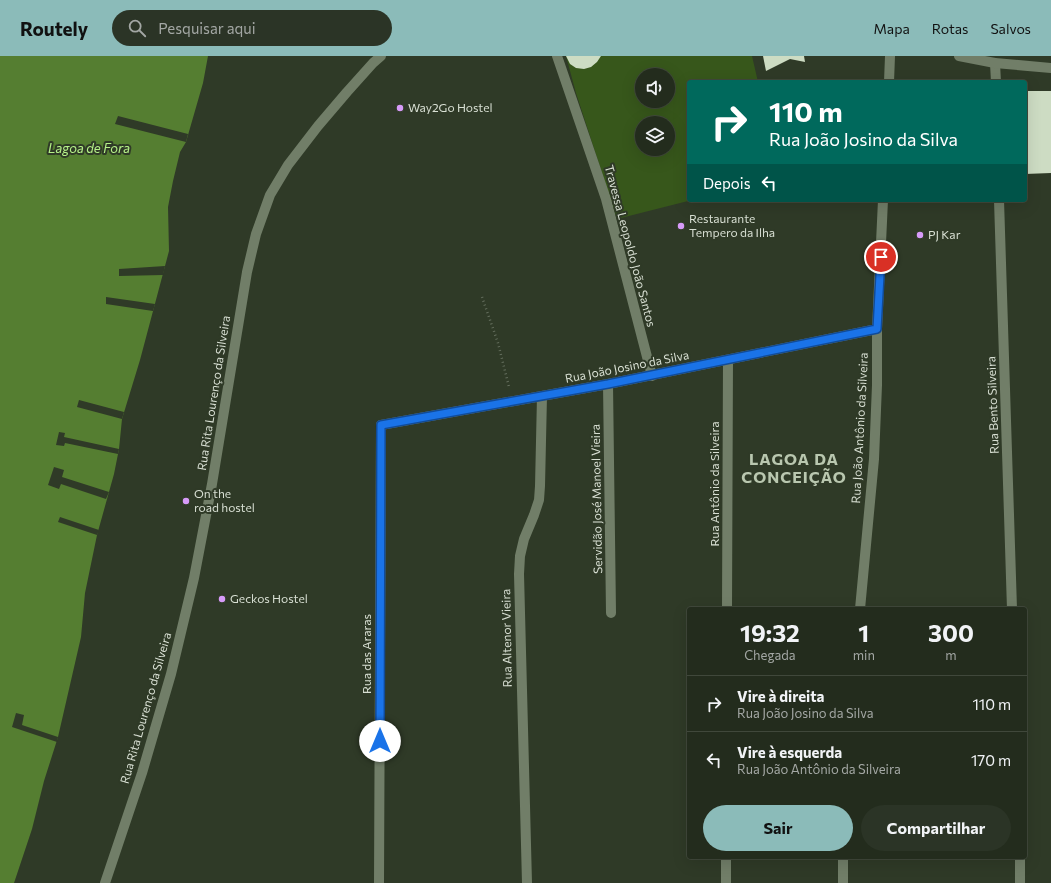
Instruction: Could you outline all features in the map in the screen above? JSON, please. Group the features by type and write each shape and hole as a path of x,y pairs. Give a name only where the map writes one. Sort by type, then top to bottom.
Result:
{"street":[{"name":"Rua Rita Lourenço da Silveira","path":"105,883 142,773 167,689 194,578 214,476 247,272 256,234 270,195 288,165 347,92 381,56"},
{"name":"Travessa Leopoldo João Santos","path":"557,56 606,200 652,376"},
{"path":"889,80 890,56"},
{"path":"959,56 995,63 1051,68"},
{"path":"995,63 996,80"},
{"name":"Rua João Antônio da Silveira","path":"860,607 874,459 877,385 877,329 883,202"},
{"name":"Rua Bento Silveira","path":"999,202 1012,607"},
{"name":"Rua João Josino da Silva","path":"381,425 652,376 877,329"},
{"name":"Rua Antônio da Silveira","path":"727,607 728,360"},
{"name":"Servidão José Manoel Vieira","path":"608,384 611,613"},
{"name":"Rua Altenor Vieira","path":"526,883 518,574 524,539 539,500 542,396"},
{"name":"Rua das Araras","path":"379,883 381,425"},
{"path":"726,859 726,883"},
{"path":"843,859 843,883"},
{"path":"1020,859 1020,883"}],"path":[{"path":"482,297 502,354 512,402"}],"shaded area":[{"path":"566,56 752,56 758,80 687,80 687,201 617,219 576,93"}],"water":[{"name":"Lagoa de Fora","path":"0,56 208,56 203,83 186,142 180,152 173,181 168,207 169,251 140,360 122,419 119,449 114,474 97,535 85,593 81,637 58,737 44,781 32,829 14,883 0,883"}],"pier":[{"path":"118,116 188,134 186,142 115,124"},
{"path":"165,266 163,275 119,276 119,269"},
{"path":"106,297 155,304 153,311 106,304"},
{"path":"79,400 124,412 122,419 77,407"},
{"path":"59,432 65,433 64,437 119,449 118,454 65,443 64,446 56,445"},
{"path":"54,467 64,470 62,477 109,492 106,499 61,484 59,489 48,485"},
{"path":"60,517 99,530 97,535 58,522"},
{"path":"16,713 24,715 22,725 58,737 57,742 12,727"}],"building":[{"path":"566,56 601,56 591,67 584,69 576,68 570,64"},
{"path":"763,56 804,56 805,62 790,59 766,71"},
{"path":"1027,91 1051,91 1051,173 1027,174"}],"place":[{"name":"Way2Go Hostel","path":"400,108"},
{"name":"Restaurante Tempero da Ilha","path":"681,226"},
{"name":"PJ Kar","path":"920,235"},
{"name":"On the road hostel","path":"186,501"},
{"name":"Geckos Hostel","path":"222,599"}],"district":[{"name":"LAGOA DA CONCEIÇÃO","path":"794,468"}],"route":[{"path":"380,741 381,425 608,384 877,329 881,257"}]}
